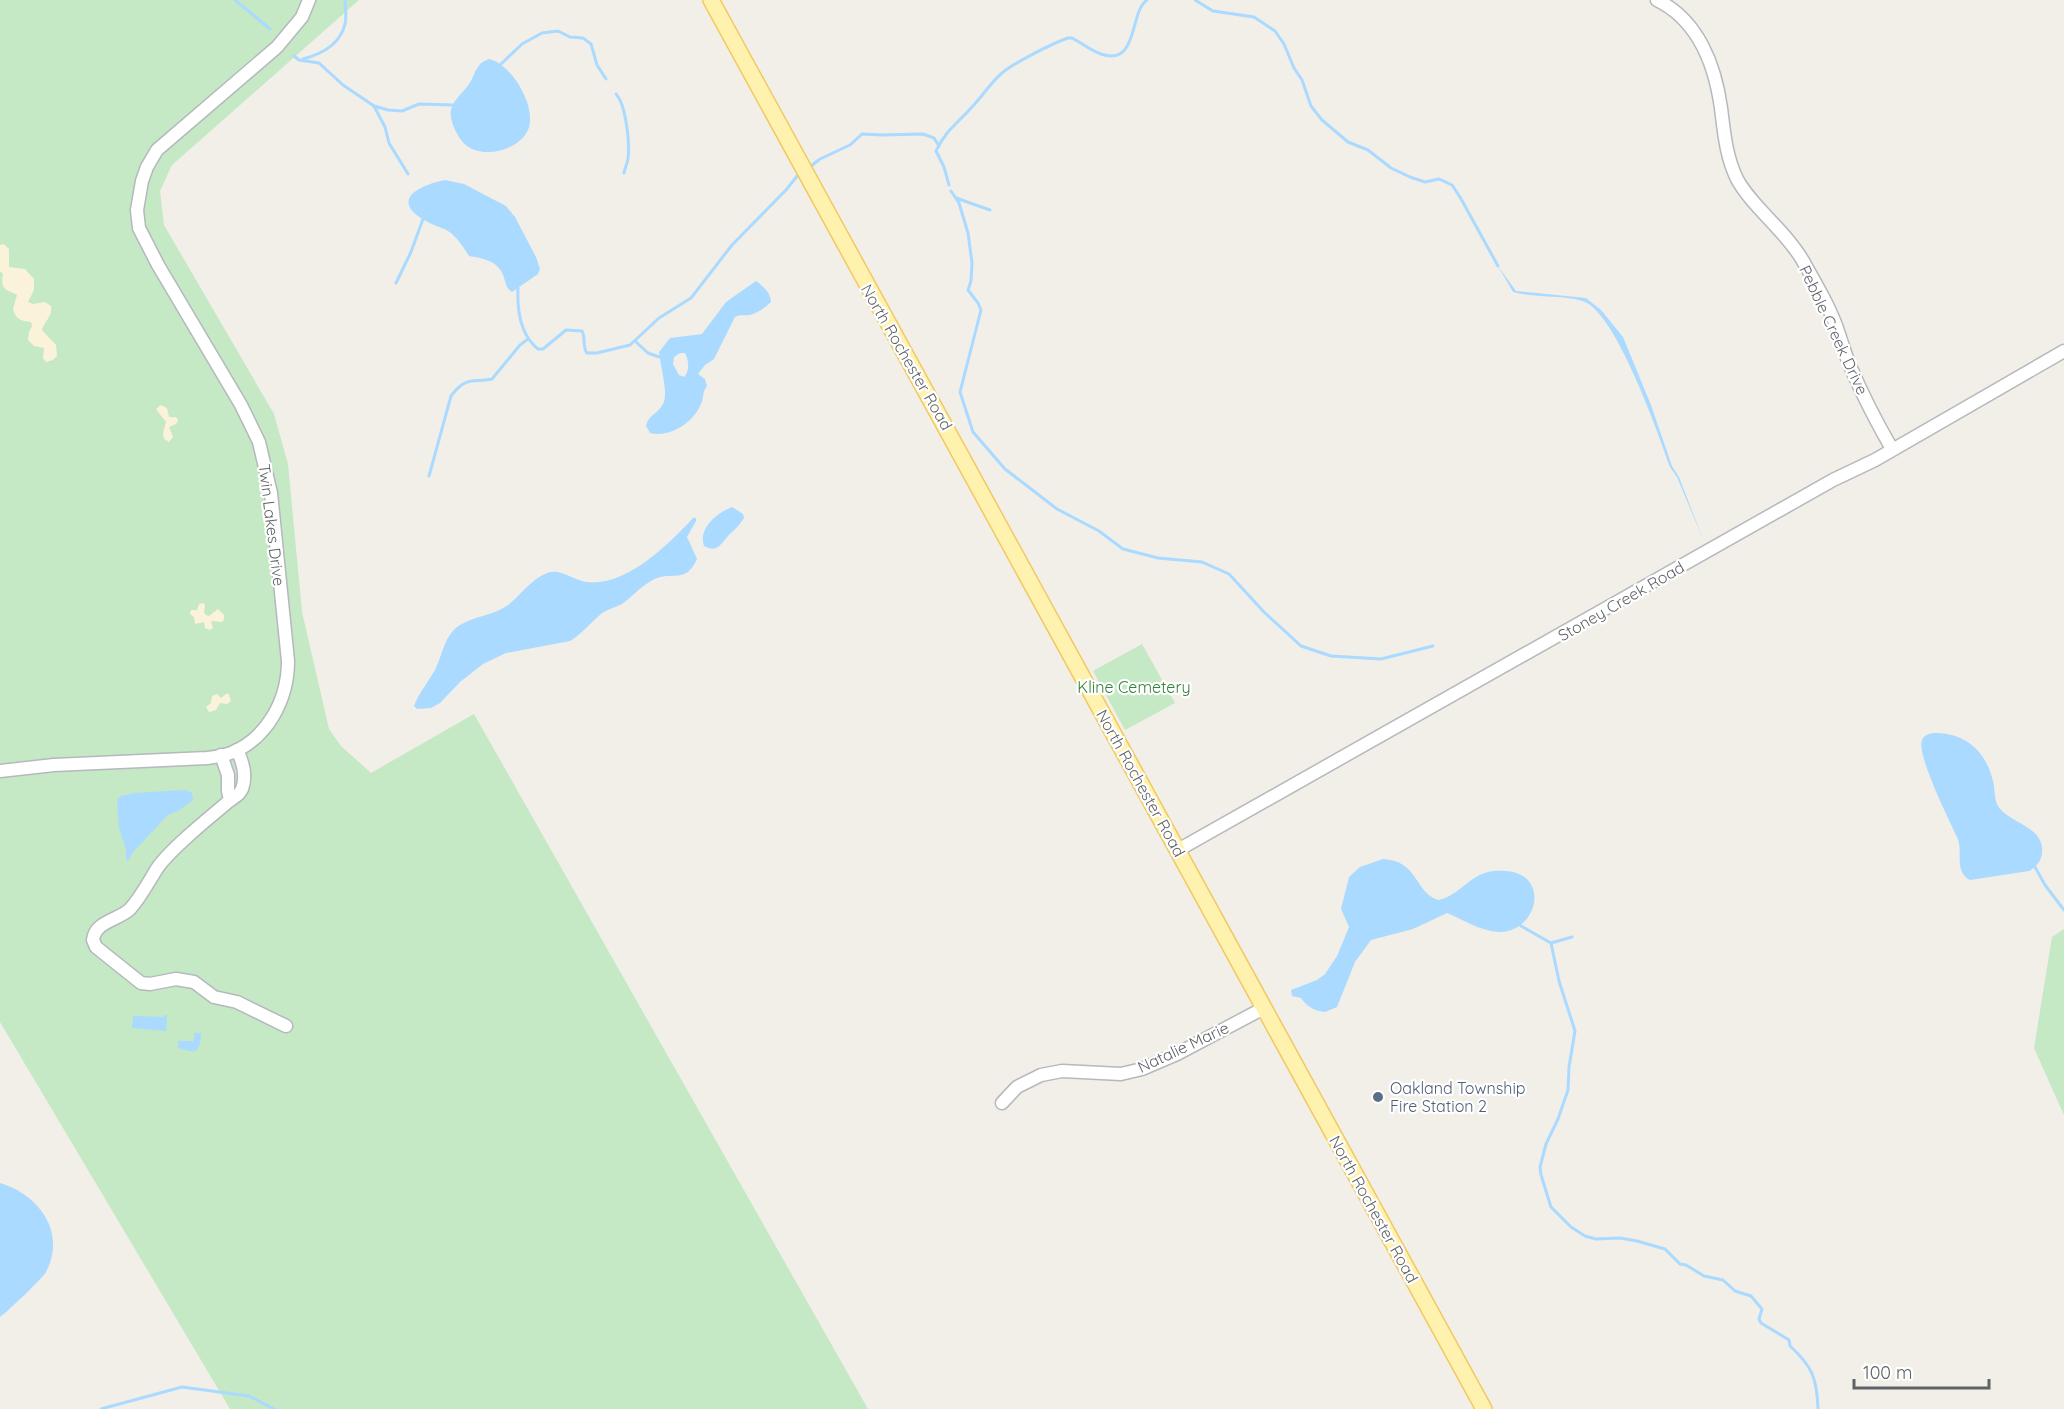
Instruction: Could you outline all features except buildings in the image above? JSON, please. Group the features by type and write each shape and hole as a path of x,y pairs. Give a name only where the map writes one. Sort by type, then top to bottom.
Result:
{"main road":[{"name":"North Rochester Road","path":"711,0 1484,1409"}],"street":[{"name":"Twin Lakes Drive","path":"0,771 54,765 207,759 237,750 251,741 273,716 284,696 288,680 288,661 268,476 259,442 252,426 141,234 138,210 142,181 147,167 158,150 277,47 302,17 309,0"},
{"name":"Pebble Creek Drive","path":"1657,0 1672,7 1700,40 1709,58 1716,82 1728,155 1737,178 1743,189 1801,258 1824,301 1839,334 1842,348 1874,418 1892,449"},
{"name":"Stoney Creek Road","path":"1178,850 1833,480 1875,460 2064,351"},
{"path":"237,750 244,768 243,788 239,795 230,800 171,853 160,865 131,908 98,928 93,941 96,947 141,983 150,984 176,979 194,982 214,998 237,1002 286,1026"},
{"path":"221,755 228,775 230,800"},
{"name":"Natalie Marie","path":"1002,1103 1017,1087 1041,1075 1062,1071 1121,1074 1142,1069 1264,1008"}],"green space":[{"path":"0,0 359,0 172,165 160,191 164,225 274,414 288,464 302,612 329,729 341,746 371,773 474,714 868,1409 230,1409 0,1022"},
{"name":"Kline Cemetery","path":"1142,644 1175,703 1125,730 1093,671"},
{"path":"2064,929 2064,1115 2034,1048 2052,937"}],"sand":[{"path":"4,244 9,249 9,267 25,269 34,279 34,290 28,302 33,304 45,302 51,306 51,313 42,330 56,345 57,356 53,360 46,362 43,358 44,348 34,346 28,340 31,322 16,316 13,309 17,295 3,287 3,274 0,271 0,245"},
{"path":"161,405 167,408 169,417 176,417 178,420 176,424 169,427 173,437 169,442 164,439 163,433 166,422 156,409"},
{"path":"203,603 206,615 209,616 218,609 224,615 222,622 211,621 213,628 210,630 205,628 204,622 195,624 194,617 190,614 191,610 197,610 199,604"},
{"path":"217,694 221,698 229,694 231,701 227,704 220,703 216,710 209,712 206,707 211,703 212,696"}],"water":[{"path":"489,59 497,62 514,77 526,99 530,121 528,130 516,144 487,152 468,147 461,140 453,126 451,110 475,71 482,62"},
{"path":"445,180 464,184 506,206 515,217 536,257 540,269 538,274 512,292 497,266 484,259 469,256 451,233 429,223 415,213 409,206 412,195 426,186"},
{"path":"1498,266 1516,291 1586,298 1601,310 1623,337 1651,405 1672,466 1679,477 1703,539 1677,477 1670,467 1635,377 1610,329 1597,312 1585,302 1513,292"},
{"path":"756,281 764,287 771,299 771,302 755,313 735,317 714,359 698,374 705,379 707,386 701,404 687,423 673,431 650,433 646,426 647,422 665,399 659,352 670,338 702,334 726,302","holes":["685,353 688,365 684,377 679,375 673,364 674,357"]},
{"path":"732,507 743,514 742,521 718,547 712,549 704,546 706,527 720,513"},
{"path":"693,518 696,518 696,521 687,537 697,559 687,572 651,581 622,604 601,614 570,641 506,653 483,664 460,682 440,703 431,708 417,709 414,706 435,670 451,633 456,628 467,621 503,608 536,579 547,573 561,573 586,582 601,582 616,578 645,562"},
{"path":"1933,733 1955,736 1972,745 1979,752 1990,770 1997,804 2002,811 2038,836 2042,853 2034,868 2029,871 1970,880 1965,876 1960,866 1959,842 1935,788 1921,748 1925,736"},
{"path":"185,790 192,793 193,800 180,810 168,815 126,861 126,849 119,828 117,801 120,796"},
{"path":"1383,859 1403,865 1430,896 1438,900 1446,898 1486,873 1513,872 1526,878 1533,888 1534,900 1531,912 1524,922 1513,929 1499,932 1479,927 1447,913 1413,929 1371,940 1355,962 1337,1007 1325,1012 1315,1010 1301,998 1292,996 1291,990 1317,980 1325,974 1337,956 1349,927 1341,909 1349,877 1360,867"},
{"path":"167,1015 166,1031 132,1028 133,1016 164,1017"},
{"path":"194,1033 201,1033 196,1051 178,1048 178,1041 194,1041"},
{"path":"0,1183 14,1188 37,1205 51,1229 53,1243 52,1257 46,1272 0,1317"}],"waterway":[{"path":"235,0 270,29"},
{"path":"303,59 329,48 339,38 346,21 345,0"},
{"path":"949,185 936,151 948,133 998,77 1024,59 1068,38 1101,54 1113,56 1122,53 1128,46 1141,6 1147,0"},
{"path":"1195,0 1213,11 1254,17 1275,31 1302,80 1311,106 1322,120 1348,142 1368,150 1391,168 1410,177 1425,182 1439,179 1452,185 1498,266"},
{"path":"501,64 522,44 542,33 558,31 570,37 583,38 591,44 597,65 606,79"},
{"path":"294,56 299,60 319,63 343,85 374,106 402,111 419,104 453,105"},
{"path":"616,94 625,115 628,134 628,159 624,173"},
{"path":"374,106 385,127 389,143 408,174"},
{"path":"811,166 820,159 850,145 862,134 923,134 934,138 939,146"},
{"path":"518,288 518,305 523,329 538,349 543,349 566,330 582,331 587,353 597,353 630,345 659,318 691,298 732,245 798,175"},
{"path":"951,191 959,203 968,233 972,263 968,290 981,310 960,392 973,432 1005,469 1057,509 1099,531 1123,549 1158,558 1202,562 1229,574 1264,612 1301,646 1331,656 1381,659 1433,646"},
{"path":"956,198 990,210"},
{"path":"396,283 423,219"},
{"path":"429,476 451,396 465,383 492,379 520,345 528,339"},
{"path":"635,341 648,353 659,357"},
{"path":"2035,867 2064,910"},
{"path":"1521,926 1551,943 1559,981 1575,1031 1568,1090 1546,1144 1540,1167 1551,1207 1571,1227 1585,1236 1596,1239 1620,1238 1665,1249 1680,1264 1704,1276 1723,1280 1735,1291 1751,1296 1762,1309 1759,1319 1761,1323 1789,1340 1790,1346 1804,1360 1812,1373 1818,1409"},
{"path":"1551,943 1572,937"},
{"path":"101,1409 182,1387 249,1396 274,1409"}],"place":[{"name":"Oakland Township Fire Station 2","path":"1378,1097"}]}
